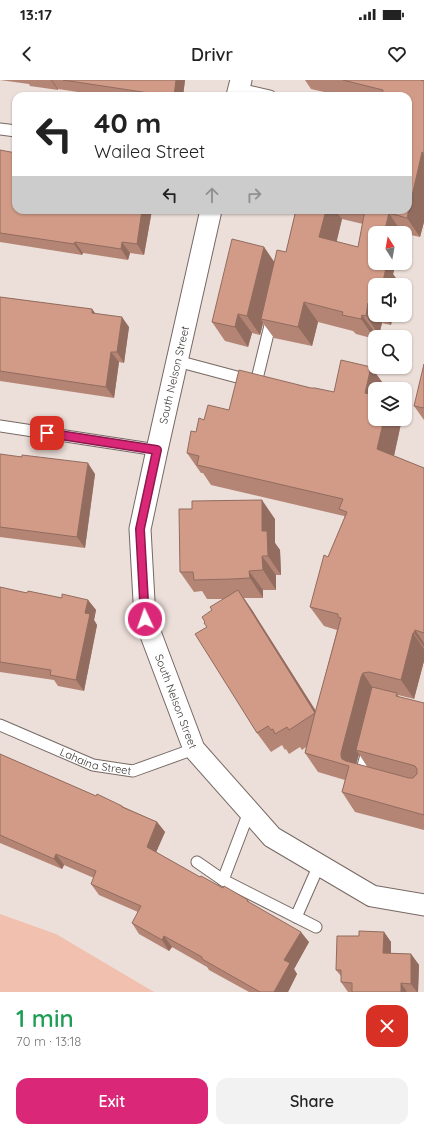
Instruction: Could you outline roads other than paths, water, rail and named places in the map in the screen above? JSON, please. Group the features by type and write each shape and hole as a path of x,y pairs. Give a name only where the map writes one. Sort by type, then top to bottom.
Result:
{"street":[{"name":"South Nelson Street","path":"210,214 140,529 145,619 194,749 272,837 372,896 424,905"}],"lane":[{"path":"239,88 254,92"},
{"path":"0,128 12,130"},
{"path":"177,361 260,384 274,308"},
{"path":"0,426 157,450"},
{"name":"Lahaina Street","path":"0,725 93,765 133,771 194,749"},
{"path":"371,736 361,774 375,778"},
{"path":"223,880 249,812"},
{"path":"197,862 223,880 316,927"},
{"path":"296,917 319,865"}]}
